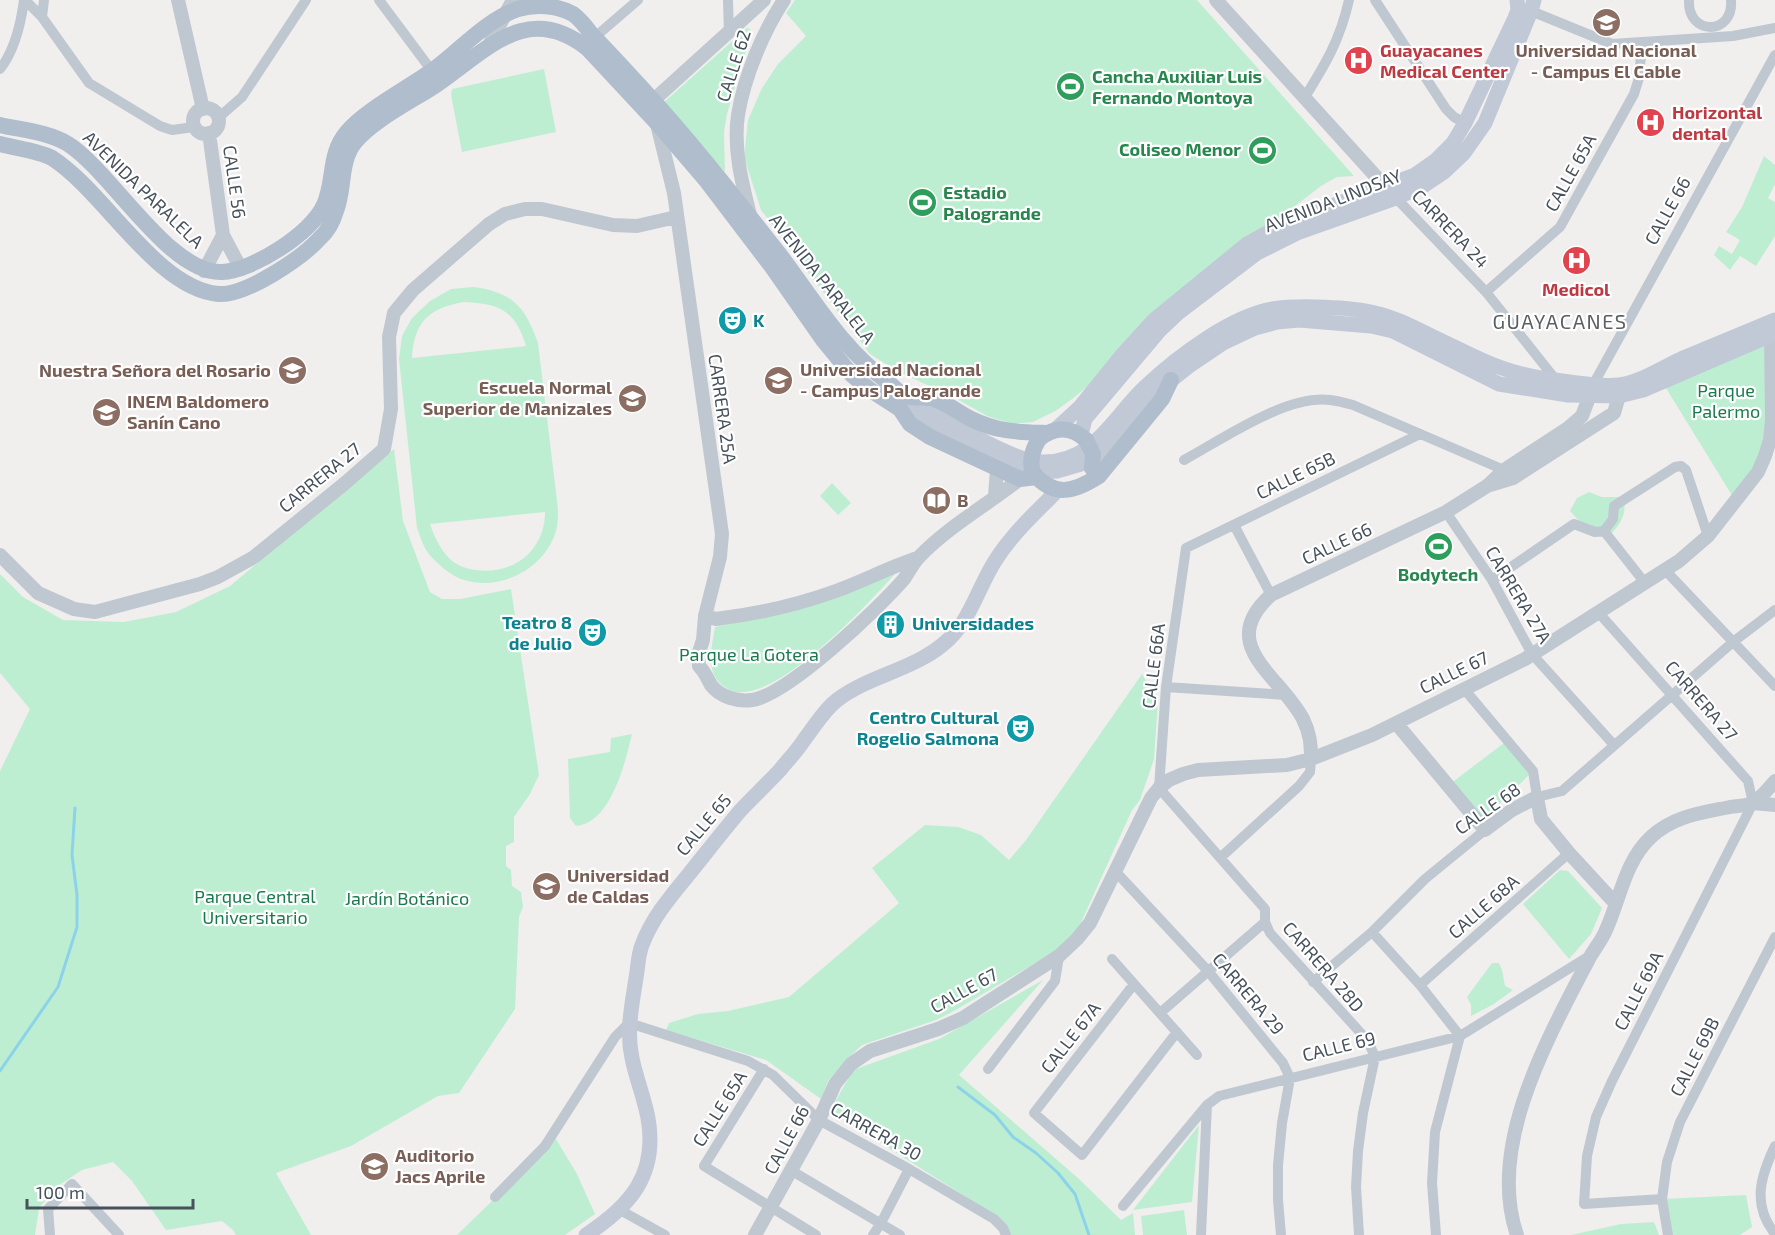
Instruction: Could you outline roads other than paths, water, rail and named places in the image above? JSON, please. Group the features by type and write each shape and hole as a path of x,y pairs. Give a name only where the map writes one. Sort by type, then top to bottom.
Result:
{"main road":[{"path":"561,0 574,15"},
{"name":"AVENIDA LINDSAY","path":"1047,434 1080,407 1154,320 1247,244 1294,220 1415,175 1435,161 1453,143 1465,123 1515,18 1518,10 1517,0"},
{"name":"AVENIDA LINDSAY","path":"1084,438 1086,419 1132,363 1178,313 1257,253 1281,240 1423,186 1444,172 1464,153 1480,132 1533,6"},
{"name":"AVENIDA PARALELA","path":"0,125 47,136 67,144 84,157 172,249 204,271 222,272 241,269 255,264 312,224 325,204 333,159 345,133 358,121 432,71 509,7 551,7 574,15 595,37 649,105 657,123 705,179 841,363 868,389 903,402 1013,453 1038,462 1055,461 1076,454 1094,443 1113,426 1144,387 1202,342 1237,322 1272,309 1297,308 1375,313 1402,322 1518,374 1556,380 1591,390"},
{"name":"AVENIDA PARALELA","path":"0,144 50,157 58,163 102,202 158,264 174,276 196,288 219,294 232,292 254,285 269,276 321,237 331,224 338,209 347,157 366,130 439,83 491,41 508,32 532,26 546,27 568,34 588,49 649,105 714,171 851,351 903,402 1003,461 1038,472 1058,471 1081,464 1101,452 1152,395 1223,343 1255,328 1299,320 1371,326 1393,331 1500,384 1533,391 1643,390 1774,329"},
{"path":"1081,484 1092,468 1093,454 1084,438 1066,429 1047,434 1001,431 973,420 934,399 903,402 910,424 930,437 997,469 1070,489 1099,476 1162,399 1171,380"},
{"path":"1038,481 1031,467 1032,453 1047,434"},
{"name":"CALLE 65","path":"586,1235 620,1210 635,1192 643,1175 650,1146 648,1119 632,1058 629,1023 641,947 653,922 671,895 741,810 771,780 820,717 836,701 854,689 917,663 952,637 994,563 1026,522 1038,481"}],"street":[{"path":"25,0 42,17 89,83 160,126 172,130 194,127"},
{"path":"0,69 8,58 25,0"},
{"path":"42,17 44,0"},
{"path":"178,0 203,109"},
{"path":"218,118 211,110 203,109 193,118 194,127 201,133 209,133 216,129 218,118 242,97 306,0"},
{"path":"379,0 432,71"},
{"path":"595,37 638,0"},
{"name":"CALLE 62","path":"728,0 729,34"},
{"name":"CALLE 62","path":"752,220 738,158 738,116 747,82 768,26 784,0"},
{"name":"CARRERA 24","path":"1216,0 1384,186 1486,292 1556,380"},
{"path":"1305,98 1325,66 1341,32 1349,0"},
{"path":"1375,0 1446,109 1465,123"},
{"path":"1689,0 1690,12 1697,22 1711,28 1719,26 1728,17 1731,0"},
{"path":"761,3 772,7 768,26"},
{"name":"CALLE 62","path":"649,105 761,3"},
{"path":"1533,6 1612,44 1726,36 1775,28"},
{"path":"491,41 509,7"},
{"path":"1699,38 1702,25"},
{"path":"1719,26 1726,36"},
{"name":"CALLE 65A","path":"1486,292 1560,227 1634,94 1639,78 1642,43"},
{"name":"CALLE 66","path":"1508,474 1582,416 1591,390 1775,55"},
{"name":"CARRERA 25A","path":"657,123 674,193 722,534 720,557 705,616 703,640 698,656 699,666 707,674 712,686 720,693 731,698 751,700 759,698 786,684 816,662 904,579 918,558"},
{"name":"CALLE 56","path":"209,133 223,236 241,269"},
{"name":"CARRERA 27","path":"0,555 38,593 74,609 95,612 200,584 218,577 254,557 384,449 391,409 389,337 394,313 413,290 489,224 505,214 525,209 542,209 621,225 637,226 676,217"},
{"name":"CALLE 56","path":"204,271 223,236"},
{"name":"CALLE 67","path":"851,1064 870,1051 938,1029 963,1018 1059,956 1090,923 1151,798 1169,780 1198,770 1287,765 1311,759 1372,735 1465,690 1532,654 1665,570 1708,536 1758,471 1765,456 1770,440 1772,420 1774,329"},
{"name":"CALLE 66","path":"1271,595 1446,512 1614,413 1619,391"},
{"path":"1184,460 1277,409 1303,402 1328,400 1353,405 1508,474"},
{"name":"CALLE 65B","path":"1186,548 1420,434"},
{"path":"1492,580 1574,524 1595,532 1604,531 1613,519 1614,506 1675,467 1681,466 1686,470 1708,536"},
{"path":"995,496 997,469"},
{"path":"705,616 716,619 786,608 918,558 962,519 995,496 1038,481"},
{"name":"CARRERA 27A","path":"1446,512 1492,580 1532,654 1614,745"},
{"path":"1220,858 1299,786 1310,771 1311,759 1311,738 1303,718 1287,695 1257,661 1251,647 1249,633 1251,620 1259,606 1271,595 1234,525"},
{"path":"1604,531 1645,583"},
{"name":"CALLE 66A","path":"1159,788 1166,687 1186,548"},
{"path":"1665,570 1775,686"},
{"name":"CALLE 68","path":"1313,982 1372,932 1425,879 1485,830 1512,810 1537,797 1562,791 1733,642 1775,610"},
{"name":"CARRERA 27","path":"1598,612 1748,782 1753,803"},
{"path":"1166,687 1287,695"},
{"path":"1465,690 1533,771 1541,819 1615,903"},
{"path":"1396,723 1485,830"},
{"path":"1753,803 1775,781"},
{"name":"CARRERA 28D","path":"1159,788 1265,909 1265,922 1270,933 1368,1041 1375,1057"},
{"path":"1753,803 1775,805"},
{"name":"CALLE 69","path":"1518,1235 1512,1219 1509,1184 1513,1144 1522,1106 1537,1062 1591,955 1606,931 1635,856 1665,825 1683,816 1753,803"},
{"name":"CALLE 69A","path":"1662,1199 1584,1204 1587,1156 1600,1108 1612,1081 1753,803"},
{"name":"CALLE 68A","path":"1420,985 1569,853"},
{"name":"CARRERA 29","path":"1116,872 1208,970 1283,1063 1290,1078"},
{"path":"1160,1013 1265,922"},
{"path":"1372,932 1420,985 1460,1036 1435,1132 1432,1183 1436,1235"},
{"name":"CALLE 69B","path":"1668,1235 1662,1199 1667,1162 1680,1122 1775,937"},
{"name":"CALLE 69","path":"1123,1206 1207,1105 1219,1096 1460,1036 1591,955"},
{"path":"988,1069 1055,981 1059,956"},
{"path":"1112,959 1197,1055"},
{"name":"CALLE 67A","path":"1134,984 1035,1113 1082,1155 1177,1032"},
{"path":"495,1197 545,1146 615,1036 629,1023"},
{"name":"CARRERA 30","path":"629,1023 748,1061 764,1069 781,1082 819,1120 994,1219 1006,1235"},
{"path":"1359,1235 1356,1187 1358,1151 1363,1113 1375,1057"},
{"name":"CALLE 66","path":"755,1235 792,1171 835,1084 851,1064"},
{"name":"CALLE 65A","path":"764,1069 704,1166 770,1209"},
{"path":"1281,1235 1278,1165 1281,1123 1290,1078"},
{"path":"1202,1235 1207,1105"},
{"path":"1774,1149 1763,1174 1760,1194 1765,1219 1775,1234"},
{"path":"873,1235 909,1169"},
{"path":"792,1171 900,1235"},
{"path":"50,1235 48,1209 72,1184 119,1235"},
{"path":"770,1209 816,1235"},
{"path":"620,1210 665,1235"}],"waterway":[{"path":"0,1071 58,987 77,927 77,895 72,855 75,808"},
{"path":"958,1087 995,1115 1013,1137 1036,1153 1058,1173 1075,1194 1089,1235"}],"place":[{"name":"Universidad Nacional - Campus El Cable","path":"1606,22"},
{"name":"Guayacanes Medical Center","path":"1359,61"},
{"name":"Cancha Auxiliar Luis Fernando Montoya","path":"1071,87"},
{"name":"Horizontal dental","path":"1651,123"},
{"name":"Coliseo Menor","path":"1262,150"},
{"name":"Estadio Palogrande","path":"922,203"},
{"name":"Medicol","path":"1576,261"},
{"name":"K","path":"732,321"},
{"name":"Nuestra Señora del Rosario","path":"292,371"},
{"name":"Universidad Nacional - Campus Palogrande","path":"779,380"},
{"name":"Escuela Normal Superior de Manizales","path":"633,398"},
{"name":"INEM Baldomero Sanín Cano","path":"106,412"},
{"name":"B","path":"936,501"},
{"name":"Bodytech","path":"1438,546"},
{"name":"Universidades","path":"891,624"},
{"name":"Teatro 8 de Julio","path":"593,633"},
{"name":"Centro Cultural Rogelio Salmona","path":"1020,728"},
{"name":"Universidad de Caldas","path":"546,886"},
{"name":"Auditorio Jacs Aprile","path":"374,1166"}],"district":[{"name":"GUAYACANES","path":"1560,322"}],"park label":[{"name":"Parque Palermo","path":"1726,401"},
{"name":"Parque La Gotera","path":"749,655"},
{"name":"Jardín Botánico","path":"407,899"},
{"name":"Parque Central Universitario","path":"255,907"}]}
